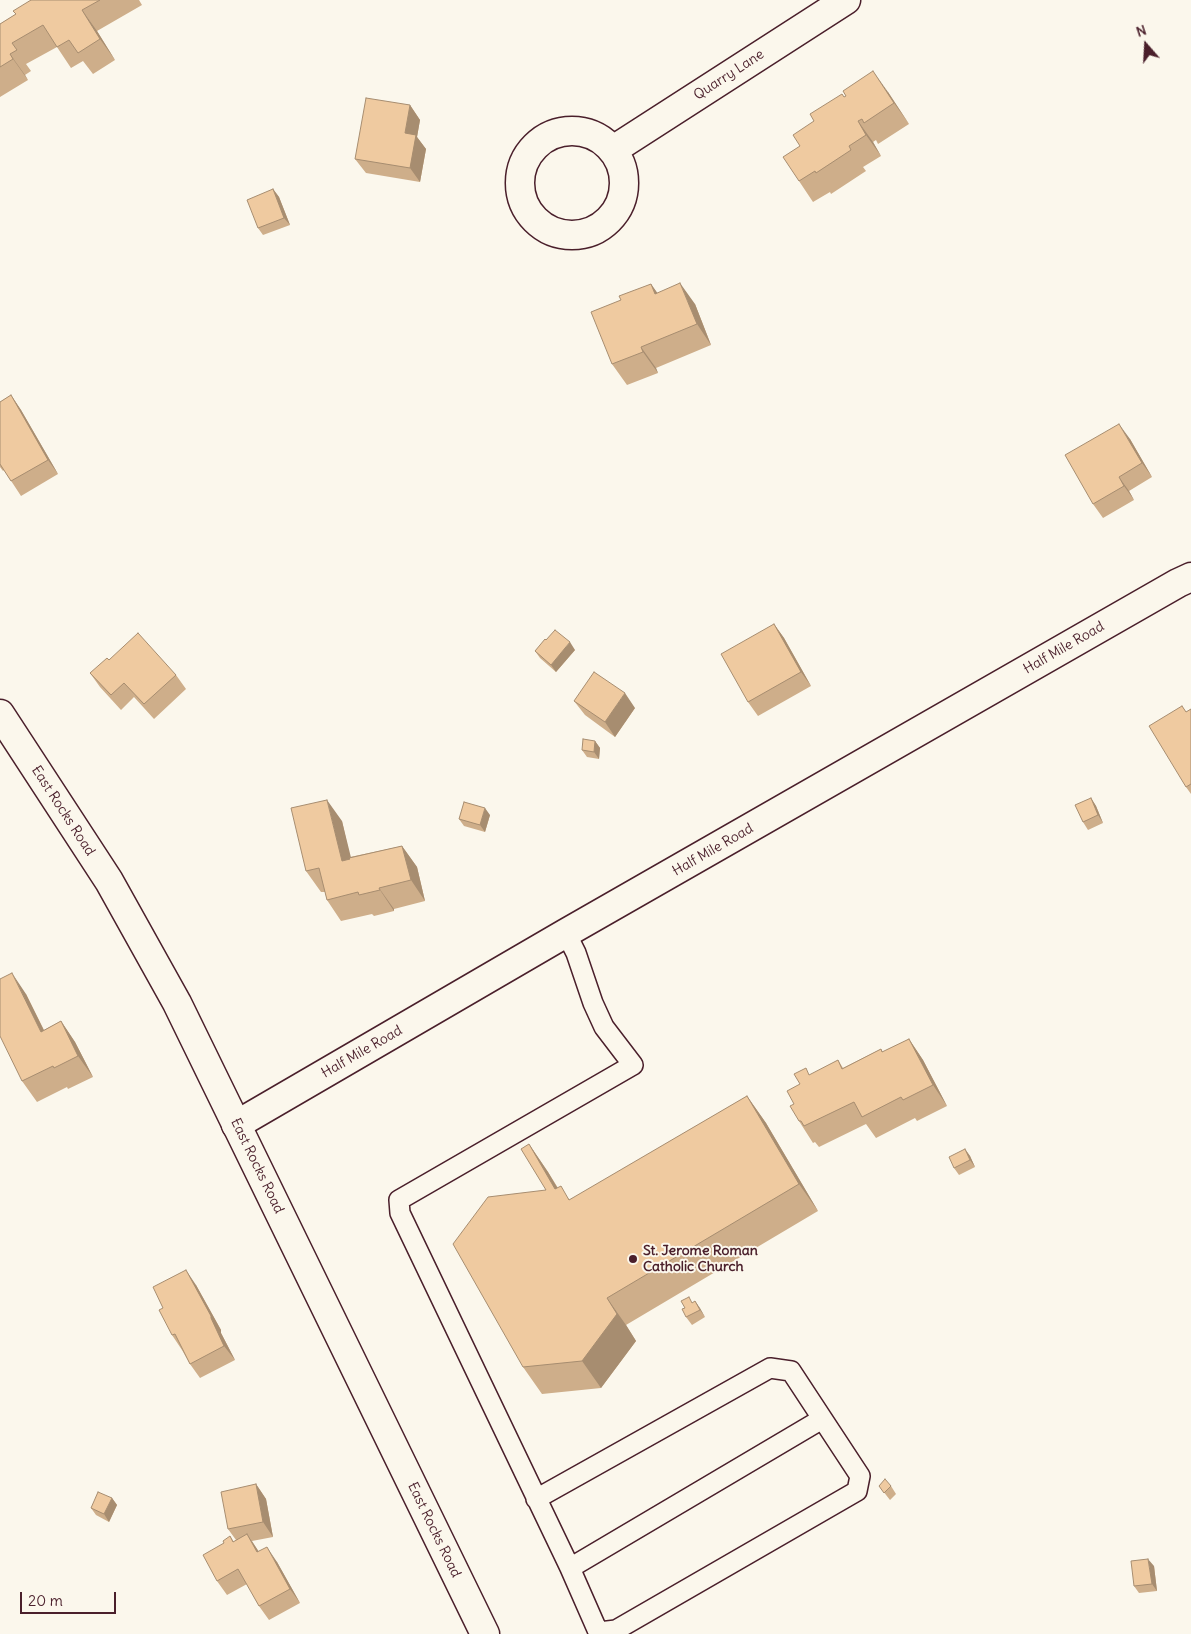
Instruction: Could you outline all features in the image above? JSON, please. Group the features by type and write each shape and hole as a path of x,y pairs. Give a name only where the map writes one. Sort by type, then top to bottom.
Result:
{"street":[{"name":"Quarry Lane","path":"613,150 846,0"},
{"name":"Half Mile Road","path":"236,1125 1191,577"},
{"name":"East Rocks Road","path":"0,714 109,881 177,1003 485,1634"}],"lane":[{"path":"536,1500 770,1368 791,1371 860,1476 857,1491 616,1630 599,1633 570,1568 536,1500 400,1213 399,1200 633,1065 604,1027 593,1003 576,953 566,934"},
{"path":"570,1568 822,1420"}],"building":[{"path":"31,0 100,0 82,10 100,39 78,53 69,40 57,47 43,25 12,43 17,50 10,54 13,59 0,67 0,24 16,14 13,11"},
{"path":"873,71 894,103 864,123 862,119 858,121 866,135 849,146 851,150 816,173 815,171 799,181 783,157 800,146 793,135 814,121 810,114 842,94 844,97 846,96 843,91"},
{"path":"366,98 410,105 405,133 416,135 410,168 355,159"},
{"path":"273,189 284,218 258,228 247,200"},
{"path":"680,283 697,324 641,347 643,352 612,364 591,312 621,300 619,296 651,284 655,294"},
{"path":"11,395 48,460 11,481 0,464 0,402"},
{"path":"1119,424 1142,463 1119,477 1124,486 1093,504 1065,455"},
{"path":"774,624 801,672 748,702 721,654"},
{"path":"555,630 570,642 551,665 535,651"},
{"path":"138,633 176,675 144,704 124,683 111,695 90,673 107,658 109,660"},
{"path":"594,672 625,693 605,722 574,701"},
{"path":"1182,706 1186,712 1191,709 1191,784 1186,787 1149,726"},
{"path":"583,739 595,741 594,752 582,750"},
{"path":"1091,798 1098,815 1083,822 1075,805"},
{"path":"327,800 342,861 402,846 411,880 359,895 358,892 327,900 319,868 306,871 291,808"},
{"path":"464,802 485,808 480,825 459,819"},
{"path":"12,973 41,1032 61,1021 78,1056 22,1081 0,1036 0,979"},
{"path":"909,1039 933,1085 903,1100 901,1097 862,1117 854,1102 804,1126 799,1121 790,1106 794,1104 787,1091 800,1084 794,1074 806,1068 809,1075 838,1060 842,1069 881,1049 882,1052"},
{"path":"747,1096 799,1184 607,1298 617,1314 582,1361 523,1367 453,1244 488,1197 546,1190 521,1149 529,1144 555,1189 561,1186 569,1200"},
{"path":"965,1149 970,1160 954,1168 949,1157"},
{"path":"186,1270 211,1316 224,1346 190,1364 175,1334 172,1335 159,1310 163,1308 153,1287"},
{"path":"689,1297 692,1303 695,1301 700,1310 686,1317 682,1309 685,1308 681,1301"},
{"path":"885,1479 891,1486 884,1493 879,1486"},
{"path":"256,1484 263,1522 228,1529 221,1492"},
{"path":"98,1492 112,1498 104,1514 91,1508"},
{"path":"247,1534 257,1552 267,1547 290,1589 259,1606 238,1569 217,1581 203,1555 224,1543 223,1541 230,1536 233,1542"},
{"path":"1148,1559 1152,1584 1134,1586 1131,1561"}],"place":[{"name":"St. Jerome Roman Catholic Church","path":"633,1259"}]}
